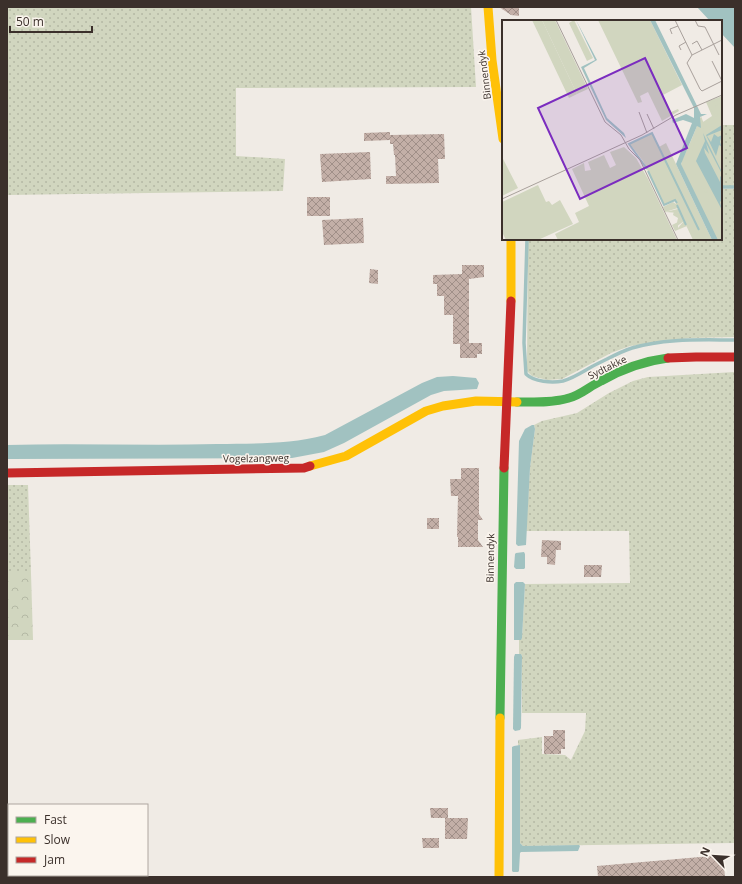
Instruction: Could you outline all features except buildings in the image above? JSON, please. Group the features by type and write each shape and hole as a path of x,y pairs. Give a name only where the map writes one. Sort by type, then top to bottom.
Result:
{"main road":[{"name":"Binnendyk","path":"488,7 492,60 502,132"},
{"name":"Binnendyk","path":"499,877 500,605 511,283 511,240"},
{"name":"Sydtakke","path":"490,401 539,402 564,400 582,392 603,379 632,366 650,361 672,358 735,357"},
{"name":"Vogelzangweg","path":"7,473 304,468 346,456 426,411 440,405 459,402 490,401"}],"green space":[{"path":"7,7 471,7 476,87 236,88 236,156 285,159 283,191 7,195"},
{"path":"722,125 735,125 735,186 722,186"},
{"path":"722,189 735,189 735,337 690,338 630,346 611,353 562,379 547,380 532,376 527,371 528,240 722,240"},
{"path":"735,372 735,843 523,846 520,843 520,745 518,746 518,740 542,737 542,754 565,755 571,760 585,731 586,713 522,713 522,656 519,654 519,640 522,638 525,584 630,583 629,531 526,531 530,468 535,429 534,425 542,421 577,413 609,393 633,381 648,377"},
{"path":"7,485 28,485 31,573 7,573"},
{"path":"7,573 31,573 33,640 7,640"}],"water":[{"path":"697,7 735,7 735,48 722,34 722,20 709,20"},
{"path":"453,376 476,378 479,383 477,389 444,391 431,395 344,443 324,452 292,458 7,459 7,445 164,445 258,443 285,442 311,438 325,435 422,383 437,377"},
{"path":"534,425 535,429 530,468 526,545 518,546 516,544 519,441 525,429"},
{"path":"524,552 525,568 516,569 514,567 515,554"},
{"path":"516,582 523,582 525,584 521,640 514,640 514,584"},
{"path":"515,654 521,654 522,656 521,728 520,730 515,731 513,729"},
{"path":"520,745 520,843 523,846 580,846 578,851 521,852 519,871 513,872 512,747"}],"waterway":[{"path":"722,187 735,187"},
{"path":"527,240 524,343 526,374 529,377 549,382 563,381 622,352 645,345 683,340 735,340"}],"traffic: fast":[{"path":"517,402 563,400 578,395 597,383 625,369 642,363 668,358"},
{"path":"500,718 504,468"}],"traffic: slow":[{"path":"488,7 492,60 502,132"},
{"path":"511,240 511,301"},
{"path":"310,466 346,456 426,411 443,406 476,401 517,402"},
{"path":"499,877 500,718"}],"traffic: jam":[{"path":"504,468 511,301"},
{"path":"668,358 735,357"},
{"path":"7,473 304,468 310,466"}]}
